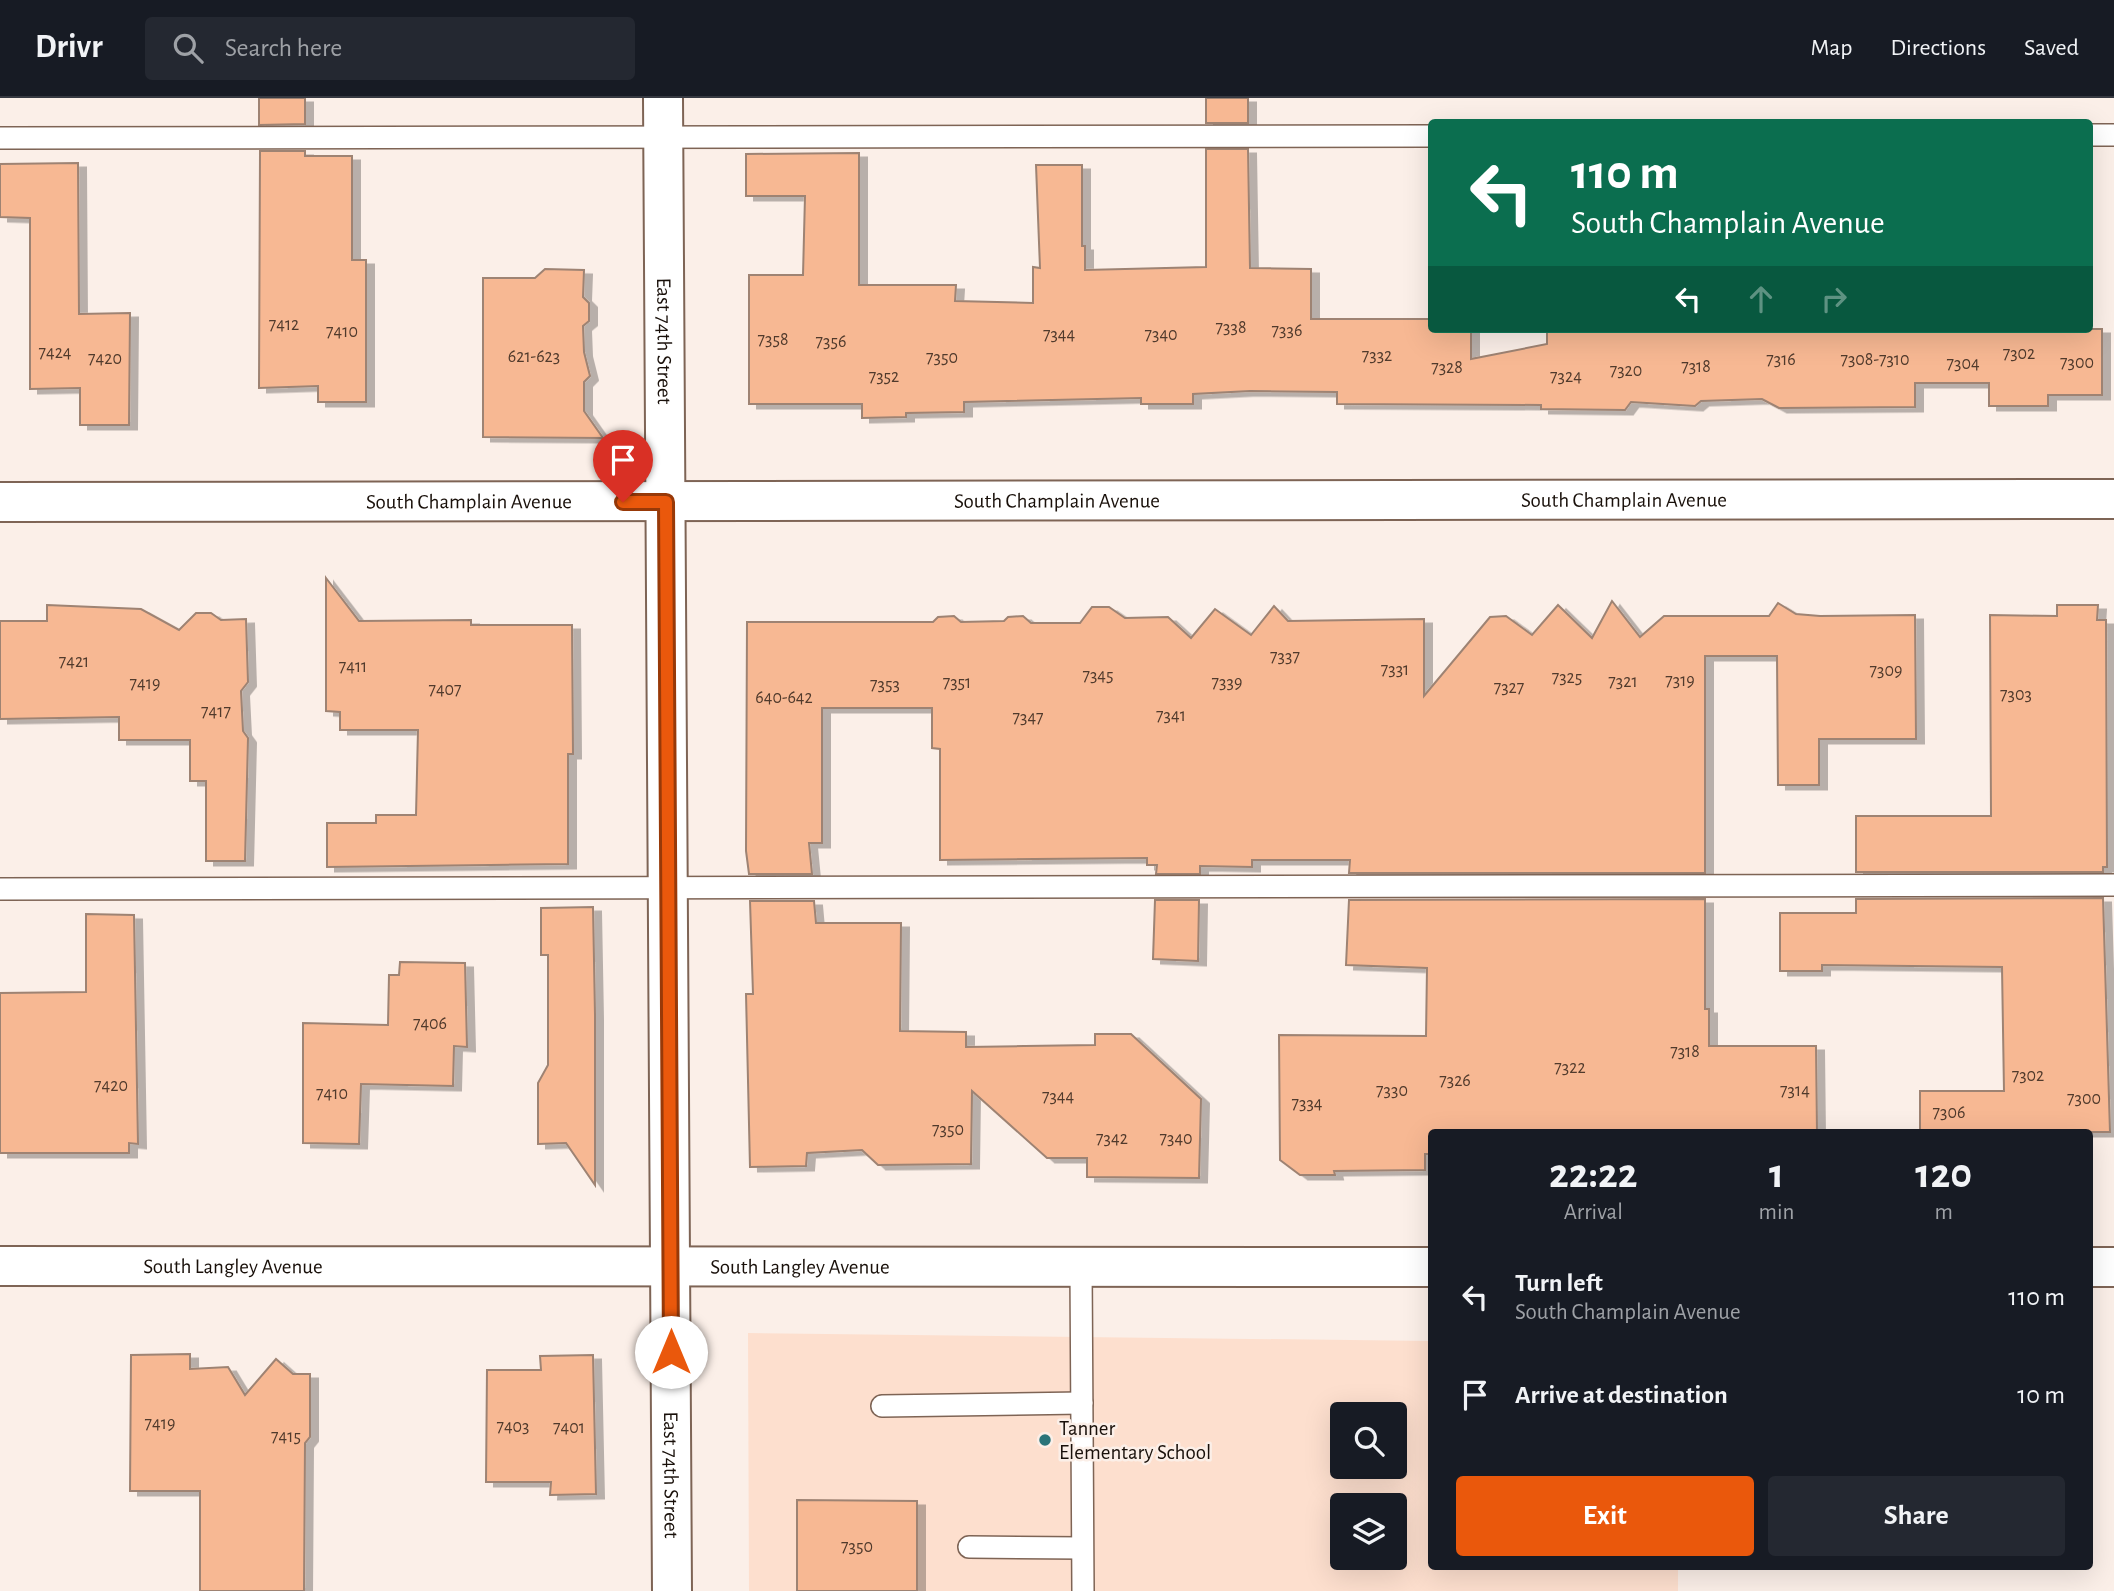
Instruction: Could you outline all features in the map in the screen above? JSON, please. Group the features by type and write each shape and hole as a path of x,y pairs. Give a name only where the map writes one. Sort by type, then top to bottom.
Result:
{"street":[{"name":"East 74th Street","path":"663,98 672,1591"},
{"name":"South Champlain Avenue","path":"0,502 2114,499"},
{"name":"South Langley Avenue","path":"0,1266 1428,1267"},
{"path":"2093,1267 2114,1267"}],"lane":[{"path":"2093,135 2114,135"},
{"path":"0,138 1428,136"},
{"path":"0,889 2114,885"},
{"path":"1082,1267 1083,1591"},
{"path":"881,1406 1082,1403"},
{"path":"969,1547 1082,1548"}],"shaded area":[{"name":"Tanner Elementary School","path":"748,1333 1428,1341 1428,1570 1678,1570 1678,1591 749,1591"}],"building":[{"path":"259,98 305,98 305,124 259,125"},
{"path":"1206,98 1248,98 1248,123 1206,123"},
{"path":"1206,149 1248,149 1250,268 1311,269 1311,319 1428,319 1428,333 1471,333 1471,359 1547,344 1547,333 2093,333 2093,329 2102,329 2102,395 2048,395 2048,406 1989,406 1989,383 1915,383 1915,407 1779,408 1762,399 1701,401 1695,406 1631,402 1625,410 1541,409 1541,405 1337,404 1337,392 1250,391 1193,394 1193,404 1141,404 1141,398 964,402 964,412 906,413 906,417 862,418 862,404 749,404 749,275 803,275 805,196 746,196 746,154 859,153 859,285 956,285 955,301 1033,303 1033,267 1040,268 1036,165 1082,165 1082,246 1085,246 1085,270 1206,267"},
{"path":"260,151 305,151 305,156 352,156 352,260 366,260 366,402 318,402 318,386 259,388"},
{"path":"78,163 79,314 130,313 129,425 80,425 80,388 30,389 30,218 0,217 0,164"},
{"path":"545,269 584,270 583,297 589,303 589,321 583,326 584,352 590,376 584,382 584,411 603,438 483,437 483,278 535,278"},
{"path":"326,578 359,621 471,620 471,625 572,625 573,754 568,754 568,864 327,867 327,823 376,823 376,815 416,815 418,730 340,730 340,712 326,711"},
{"path":"1612,601 1640,637 1664,616 1769,616 1778,603 1796,614 1915,615 1916,739 1819,739 1819,785 1778,785 1777,656 1705,656 1705,873 1349,873 1350,860 1252,860 1252,867 1200,866 1200,874 1156,874 1157,865 1147,865 1147,858 940,860 940,749 932,748 932,708 822,708 822,843 809,843 812,874 749,874 746,851 747,622 933,622 938,617 954,616 961,622 1004,621 1008,617 1023,616 1031,623 1080,623 1092,607 1109,607 1125,618 1168,617 1191,638 1215,609 1251,635 1274,606 1288,621 1424,619 1424,696 1490,617 1506,616 1532,635 1558,605 1592,638"},
{"path":"47,605 141,609 179,630 196,613 211,613 221,620 246,619 248,682 241,691 243,731 248,738 245,861 206,861 206,781 190,781 190,740 119,740 119,717 0,719 0,621 47,621"},
{"path":"2057,605 2098,605 2097,620 2106,620 2107,867 2103,867 2103,872 1856,872 1856,816 1991,816 1990,615 2057,616"},
{"path":"2103,898 2110,1132 2093,1132 2093,1129 1920,1129 1920,1091 2004,1091 2002,967 1822,965 1822,971 1780,971 1780,913 1856,913 1856,899"},
{"path":"1705,899 1705,1009 1709,1009 1709,1046 1816,1046 1817,1129 1428,1129 1425,1170 1334,1171 1335,1175 1300,1175 1280,1160 1279,1035 1426,1036 1427,968 1346,965 1349,900"},
{"path":"1155,900 1199,900 1198,961 1153,959"},
{"path":"750,901 814,901 816,923 901,923 900,1031 966,1032 966,1047 1095,1045 1095,1034 1131,1034 1201,1099 1199,1178 1087,1177 1087,1158 1047,1158 972,1091 971,1164 878,1165 862,1150 807,1153 806,1166 750,1167 746,994 753,994"},
{"path":"593,907 595,1185 566,1143 538,1144 538,1083 548,1065 548,955 541,955 541,908"},
{"path":"86,914 134,915 138,1144 129,1143 129,1153 0,1153 0,993 86,992"},
{"path":"400,962 465,963 467,1047 454,1046 453,1086 361,1084 359,1144 303,1143 303,1023 388,1025 389,975 399,975"},
{"path":"190,1354 190,1369 228,1367 245,1395 276,1359 293,1374 310,1374 310,1437 305,1443 304,1591 200,1591 200,1491 130,1491 131,1355"},
{"path":"593,1355 596,1494 550,1495 551,1482 486,1482 487,1370 541,1370 540,1356"},
{"path":"797,1500 917,1501 917,1591 797,1591"}],"place":[{"name":"Tanner Elementary School","path":"1045,1440"}],"route":[{"path":"623,502 666,502 671,1352"}]}
